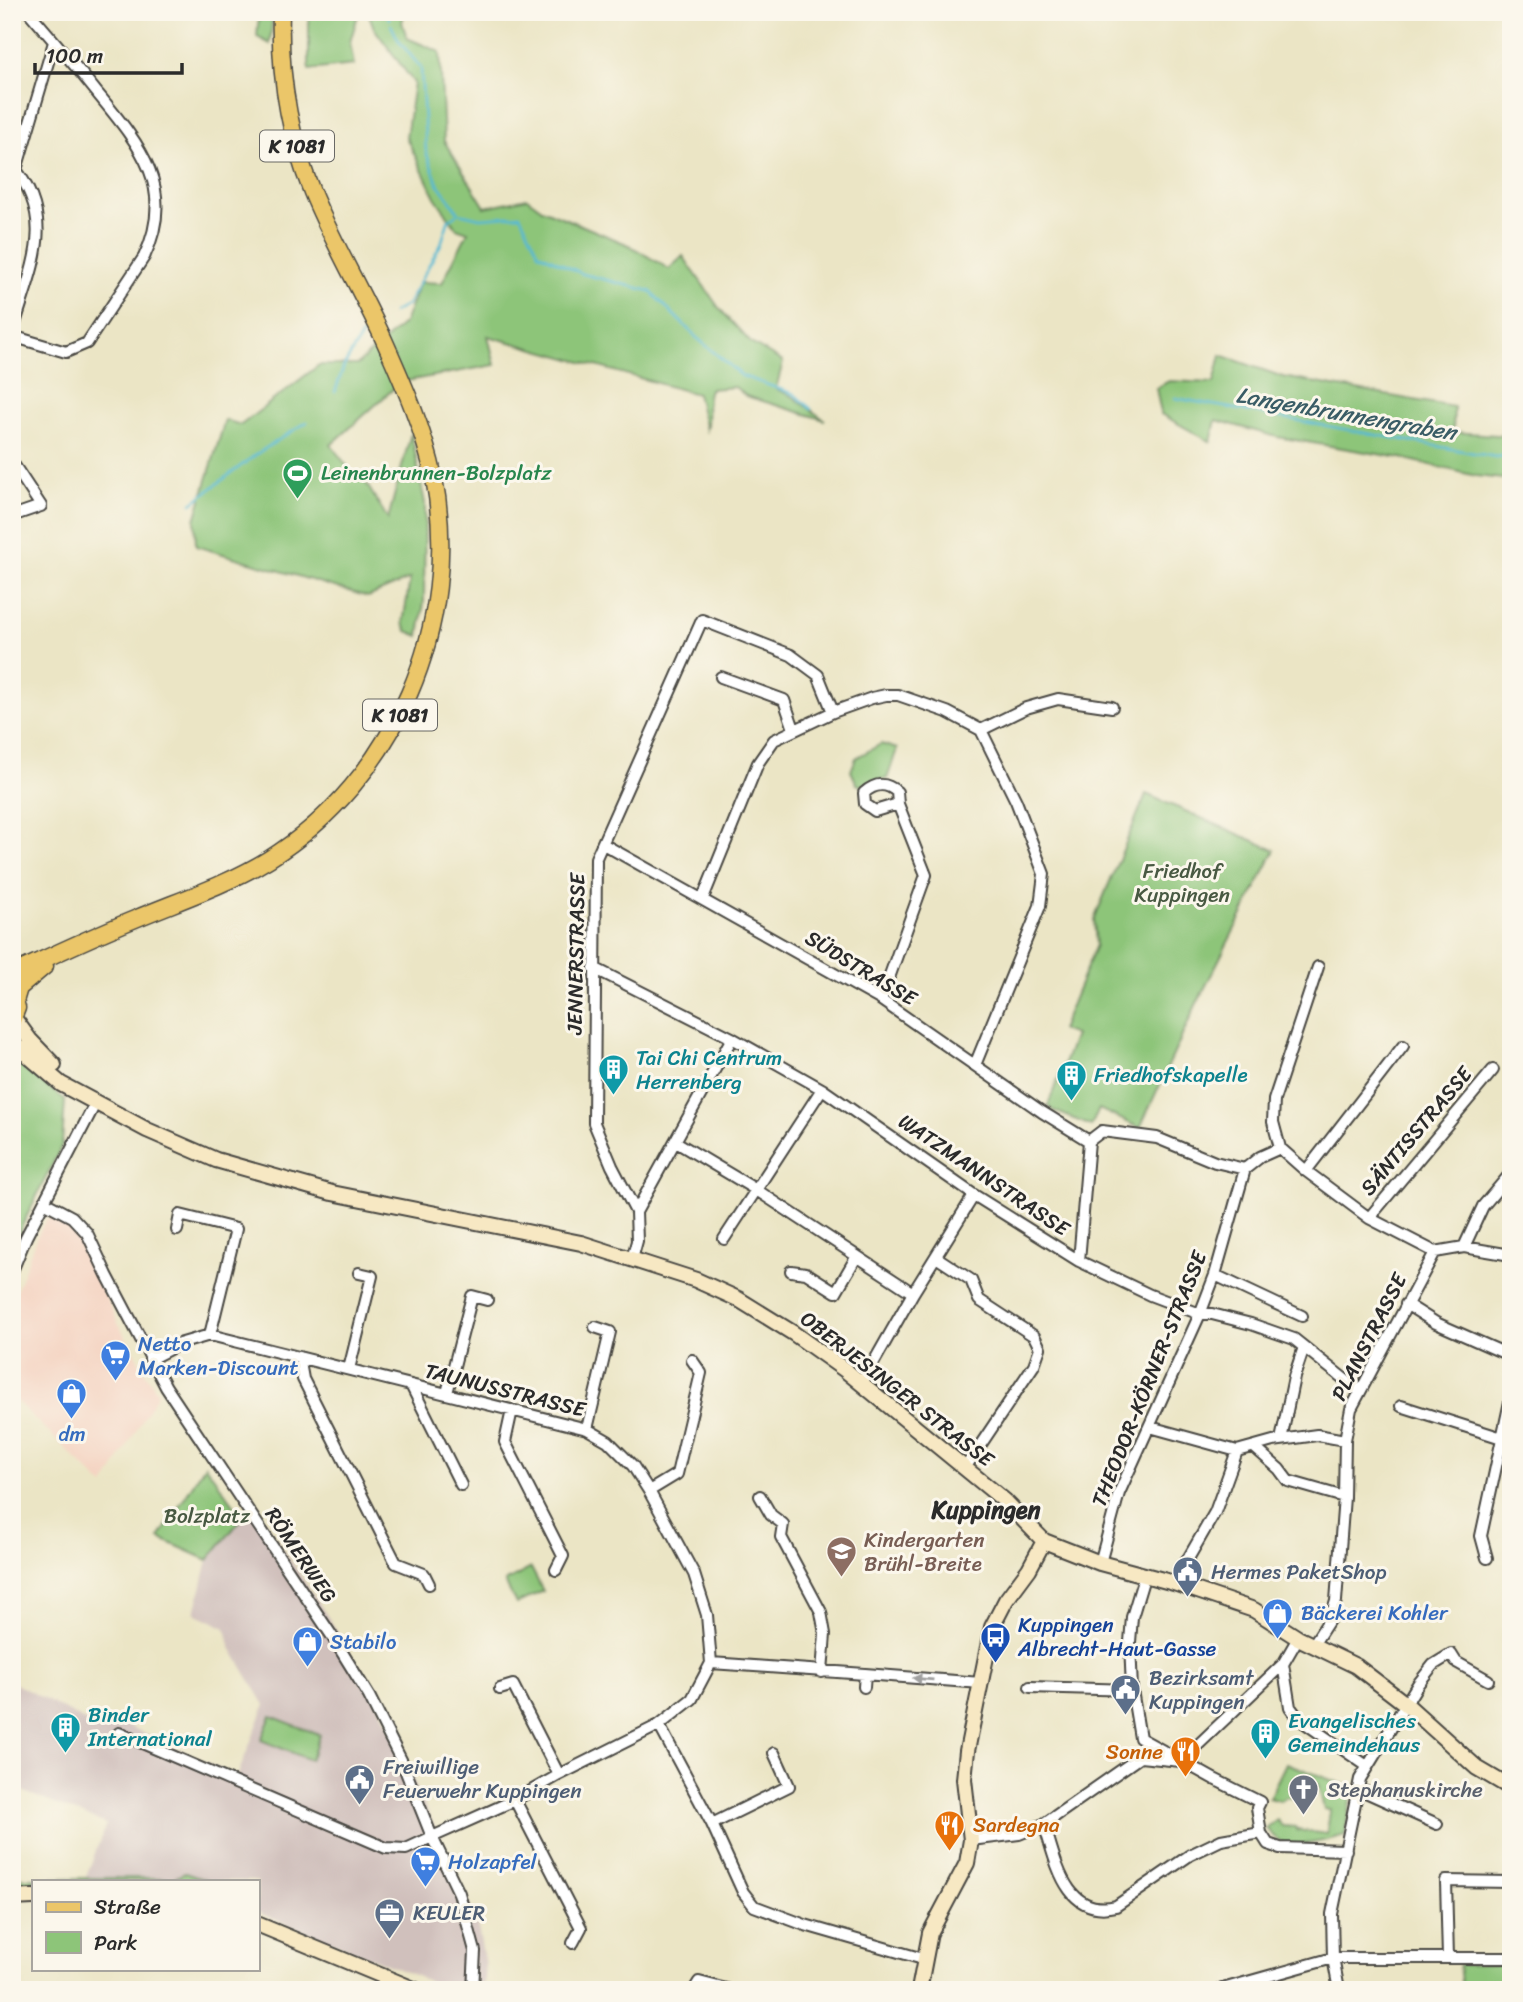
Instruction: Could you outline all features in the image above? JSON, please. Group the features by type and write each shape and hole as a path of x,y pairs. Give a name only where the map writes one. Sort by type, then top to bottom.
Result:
{"main road":[{"name":"K 1081","path":"12,974 64,952 97,934 221,885 253,869 313,827 352,787 385,741 403,709 432,623 439,571 434,479 406,390 312,190 287,103 282,61 281,12"},
{"name":"K 1081","path":"14,994 25,982 64,952"},
{"path":"14,994 17,1008 13,1019 38,1051 92,1100"},
{"path":"12,1042 61,1084 92,1100"},
{"name":"OBERJESINGER STRASSE","path":"92,1100 191,1151 263,1175 388,1206 561,1238 696,1280 738,1299 793,1333 862,1383 1005,1501 1044,1541"},
{"path":"919,1990 930,1933 967,1863 971,1840 964,1779 967,1748 992,1627 1044,1541 1100,1563 1145,1574 1254,1610 1298,1638 1356,1666 1407,1705 1477,1768 1511,1788"},
{"path":"12,1898 32,1897"},
{"path":"259,1925 374,1975 416,1990"}],"street":[{"path":"29,12 54,42 141,150 156,192 155,226 144,257 87,344 66,352 12,335 33,264 39,227 32,195 14,167 54,42"},
{"path":"12,462 41,506 12,516"},
{"name":"JENNERSTRASSE","path":"632,1259 637,1241 636,1212 594,1123 596,858 702,620 791,655 818,675 833,712"},
{"path":"721,677 784,701 794,729"},
{"path":"703,898 758,763 774,740 833,712 872,698 898,695 947,712 981,730 1016,801 1044,874 1040,906 975,1065"},
{"path":"981,730 1026,708 1058,699 1112,707"},
{"path":"880,1000 926,875 898,804"},
{"name":"SÜDSTRASSE","path":"603,844 880,1000 1042,1112 1089,1141"},
{"path":"1318,967 1274,1100 1273,1122 1280,1147 1306,1171 1369,1218 1435,1252 1464,1247 1511,1255"},
{"name":"WATZMANNSTRASSE","path":"594,968 732,1038 822,1089 974,1195 1079,1261 1150,1295 1200,1314 1212,1314 1275,1331 1304,1347 1359,1391"},
{"path":"636,1212 732,1038"},
{"path":"1306,1171 1403,1046"},
{"name":"SÄNTISSTRASSE","path":"1369,1218 1493,1070"},
{"path":"724,1239 758,1191 822,1089"},
{"path":"12,1271 92,1100"},
{"path":"1079,1261 1089,1141 1102,1131 1157,1138 1215,1162 1245,1169 1260,1157 1280,1147"},
{"path":"676,1142 758,1191 913,1293"},
{"name":"THEODOR-KÖRNER-STRASSE","path":"1100,1563 1119,1493 1215,1275 1245,1169"},
{"path":"1464,1247 1483,1206 1511,1173"},
{"path":"862,1383 913,1293 974,1195"},
{"name":"RÖMERWEG","path":"44,1202 72,1217 87,1233 166,1387 369,1696 459,1893 475,1951 473,1990"},
{"path":"150,1359 178,1344 210,1335 236,1229 180,1215 177,1230"},
{"name":"PLANSTRASSE","path":"1312,1645 1331,1617 1336,1601 1345,1497 1345,1440 1351,1409 1435,1252"},
{"path":"791,1271 806,1273 835,1292 857,1256"},
{"path":"936,1257 971,1280 978,1300 1034,1336 1040,1348 1034,1365 965,1468"},
{"path":"349,1369 372,1276 359,1273"},
{"path":"1215,1275 1301,1316"},
{"path":"447,1393 472,1296 487,1300"},
{"path":"1406,1304 1436,1323 1511,1356"},
{"path":"587,1430 610,1332 595,1327"},
{"name":"TAUNUSSTRASSE","path":"210,1335 512,1410 587,1430 608,1441 633,1466 694,1574 707,1615 711,1663"},
{"path":"1281,1440 1294,1377 1304,1347"},
{"path":"299,1357 303,1379 396,1563 424,1574 429,1584"},
{"path":"649,1491 677,1474 701,1373 692,1360"},
{"path":"411,1385 461,1485"},
{"path":"1487,1558 1481,1536 1511,1397"},
{"path":"1401,1406 1502,1438"},
{"path":"512,1410 505,1442 564,1556 556,1570"},
{"path":"1150,1427 1237,1451 1281,1440 1317,1435 1345,1440"},
{"path":"1254,1447 1273,1463 1288,1481 1345,1497"},
{"path":"1174,1583 1215,1511 1237,1451"},
{"path":"1499,1451 1511,1457"},
{"path":"760,1496 771,1515 783,1524 781,1537 821,1612 825,1634 822,1672"},
{"path":"1139,1757 1140,1738 1132,1690 1130,1642 1132,1617 1145,1574"},
{"path":"971,1840 1019,1834 1044,1824 1139,1757 1181,1761 1283,1664 1298,1638"},
{"path":"1339,1990 1333,1958 1332,1914 1360,1779 1418,1684 1433,1665 1451,1654 1456,1662 1488,1680"},
{"path":"119,1733 386,1848 406,1849 515,1800 659,1725 692,1699 711,1663 981,1684"},
{"path":"1283,1664 1290,1707 1298,1718 1367,1766"},
{"path":"864,1687 865,1674"},
{"path":"500,1689 513,1685 559,1775"},
{"path":"1030,1687 1132,1690"},
{"path":"659,1725 712,1824 743,1892 754,1906 805,1925 923,1959"},
{"path":"1140,1738 1260,1802 1257,1808 1261,1833 1268,1844 1280,1848 1346,1850"},
{"path":"712,1824 789,1786 774,1753"},
{"path":"1359,1789 1437,1824"},
{"path":"515,1800 581,1928 573,1943"},
{"path":"1044,1824 1065,1885 1088,1906 1102,1909 1116,1906 1190,1855 1221,1840 1261,1833"},
{"path":"1448,1958 1446,1881 1511,1882"},
{"path":"1219,1990 1333,1958 1511,1958"},
{"path":"694,1990 699,1982 730,1990"}],"shaded area":[{"path":"52,1218 68,1225 79,1239 118,1323 158,1393 104,1486 12,1397 12,1303 35,1241 45,1221"},
{"path":"254,1504 341,1637 377,1701 467,1897 478,1928 485,1965 483,1990 448,1989 259,1913 259,1880 205,1880 185,1873 174,1878 86,1877 106,1824 12,1787 12,1682 101,1729 110,1717 237,1777 265,1705 230,1646 226,1628 195,1613 208,1560"}],"green space":[{"path":"259,12 273,12 270,44 257,37"},
{"path":"309,12 359,12 350,42 354,65 309,70"},
{"path":"368,12 405,12 402,22 407,38 440,52 444,141 485,207 527,198 542,209 629,245 669,269 683,256 719,308 751,343 783,362 776,389 792,396 825,420 746,396 735,387 710,389 706,430 697,394 488,336 495,365 401,382 331,445 356,478 361,475 388,519 411,433 425,503 424,602 419,636 407,631 403,623 410,579 368,597 196,546 195,520 225,420 241,425 319,365 357,365 404,323 420,282 442,283 468,232 456,228 435,197 406,137 414,83 374,28"},
{"path":"1221,355 1283,377 1454,407 1453,432 1511,436 1511,480 1476,476 1401,458 1277,437 1216,420 1211,442 1161,414 1156,388 1169,381 1214,383"},
{"path":"881,744 897,749 887,779 861,786 857,784 851,771 856,758"},
{"name":"Friedhof Kuppingen","path":"1146,794 1275,850 1196,1005 1140,1128 1099,1109 1091,1126 1052,1110 1048,1105 1075,1035 1061,1030 1096,945 1094,920"},
{"path":"12,1058 65,1100 62,1145 12,1251"},
{"name":"Bolzplatz","path":"205,1465 243,1517 208,1560 159,1538"},
{"path":"531,1568 543,1591 516,1604 505,1582"},
{"path":"271,1716 320,1735 310,1760 261,1740"},
{"path":"1286,1763 1352,1788 1345,1835 1312,1843 1294,1844 1278,1840 1266,1828 1277,1820 1282,1826 1296,1827 1296,1830 1327,1834 1330,1810 1324,1809 1318,1784 1304,1800 1287,1797 1280,1801 1269,1798"},
{"path":"185,1873 205,1880 32,1880 32,1885 12,1885 12,1878 174,1878"},
{"path":"1459,1965 1511,1965 1511,1990 1462,1990"}],"waterway":[{"name":"Langenbrunnengraben","path":"388,12 389,19"},
{"name":"Langenbrunnengraben","path":"391,25 399,41 421,68 426,152 438,184 459,213 480,218 520,215 539,253 583,274 650,291 696,337 742,376 794,394 811,409"},
{"path":"393,313 407,305 441,244 449,219 459,213"},
{"path":"335,392 344,366 362,335"},
{"name":"Langenbrunnengraben","path":"1175,398 1496,457 1511,455"},
{"path":"192,503 258,453 307,422"}],"place":[{"name":"Leinenbrunnen-Bolzplatz","path":"298,500"},
{"name":"Tai Chi Centrum Herrenberg","path":"613,1097"},
{"name":"Friedhofskapelle","path":"1071,1102"},
{"name":"Netto Marken-Discount","path":"115,1383"},
{"name":"dm","path":"72,1421"},
{"name":"Kindergarten Brühl-Breite","path":"841,1579"},
{"name":"Hermes PaketShop","path":"1188,1599"},
{"name":"Bäckerei Kohler","path":"1278,1640"},
{"name":"Kuppingen Albrecht-Haut-Gasse","path":"995,1664"},
{"name":"Stabilo","path":"307,1669"},
{"name":"Bezirksamt Kuppingen","path":"1126,1717"},
{"name":"Binder International","path":"65,1754"},
{"name":"Evangelisches Gemeindehaus","path":"1265,1760"},
{"name":"Sonne","path":"1186,1779"},
{"name":"Freiwillige Feuerwehr Kuppingen","path":"360,1806"},
{"name":"Stephanuskirche","path":"1304,1817"},
{"name":"Sardegna","path":"950,1852"},
{"name":"Holzapfel","path":"425,1889"},
{"name":"KEULER","path":"390,1940"}],"district":[{"name":"Kuppingen","path":"986,1510"}]}
